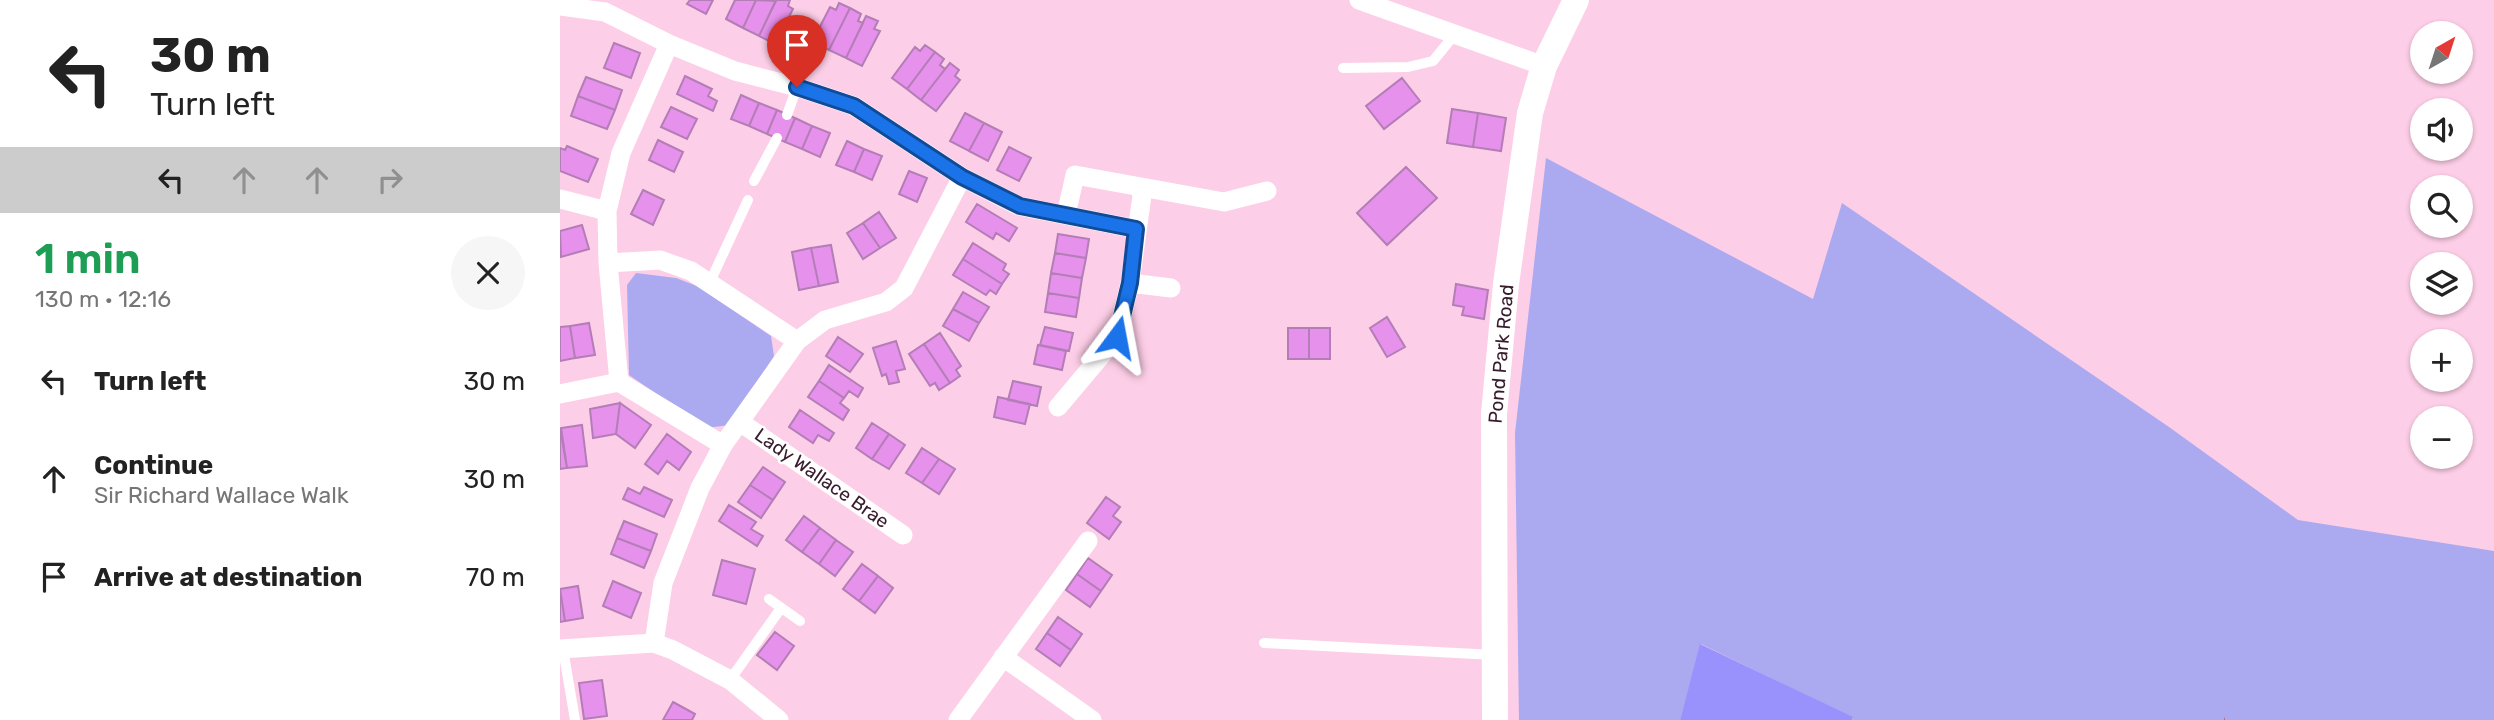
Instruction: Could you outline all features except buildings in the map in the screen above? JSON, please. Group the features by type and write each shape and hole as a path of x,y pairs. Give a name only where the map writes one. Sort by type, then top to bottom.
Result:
{"main road":[{"name":"Pond Park Road","path":"1495,720 1494,414 1506,284 1528,127 1544,66 1576,0"}],"street":[{"path":"1359,0 1544,66"},
{"path":"560,6 605,12 669,44 735,71 797,87 854,106 962,177 1020,206 1136,229"},
{"path":"619,382 608,263 607,211 621,153 669,44"},
{"path":"1066,215 1075,175 1224,202 1267,191"},
{"name":"Lady Wallace Brae","path":"654,643 663,583 700,488 723,445 797,341 825,320 886,302 904,288 962,177"},
{"path":"1058,407 1117,337 1130,283 1143,188"},
{"path":"560,200 607,211"},
{"path":"608,263 660,260 691,271 797,341"},
{"path":"1130,283 1171,288"},
{"path":"560,394 619,382 723,445"},
{"name":"Lady Wallace Brae","path":"740,422 903,535"},
{"path":"958,720 1088,541"},
{"path":"561,649 654,643 673,650 730,681 779,720"},
{"path":"1003,657 1092,720"}],"lane":[{"path":"1343,68 1408,67 1433,61 1455,33"},
{"path":"787,115 797,87"},
{"path":"754,181 777,138"},
{"path":"710,282 748,200"},
{"path":"769,599 800,621"},
{"path":"730,681 781,608"},
{"path":"1264,643 1495,655"},
{"path":"561,649 575,720"}],"shaded area":[{"path":"1546,158 1813,299 1842,203 2169,427 2298,520 2494,551 2494,720 1852,720 1853,718 1701,644 1680,720 1519,720 1515,433"},
{"path":"636,273 676,278 697,286 771,336 774,356 730,425 706,428 629,375 627,285"},
{"path":"1700,644 1853,717 1852,720 1680,720"}],"route":[{"path":"797,87 854,106 962,177 1020,206 1136,229 1130,283 1117,337"}]}
